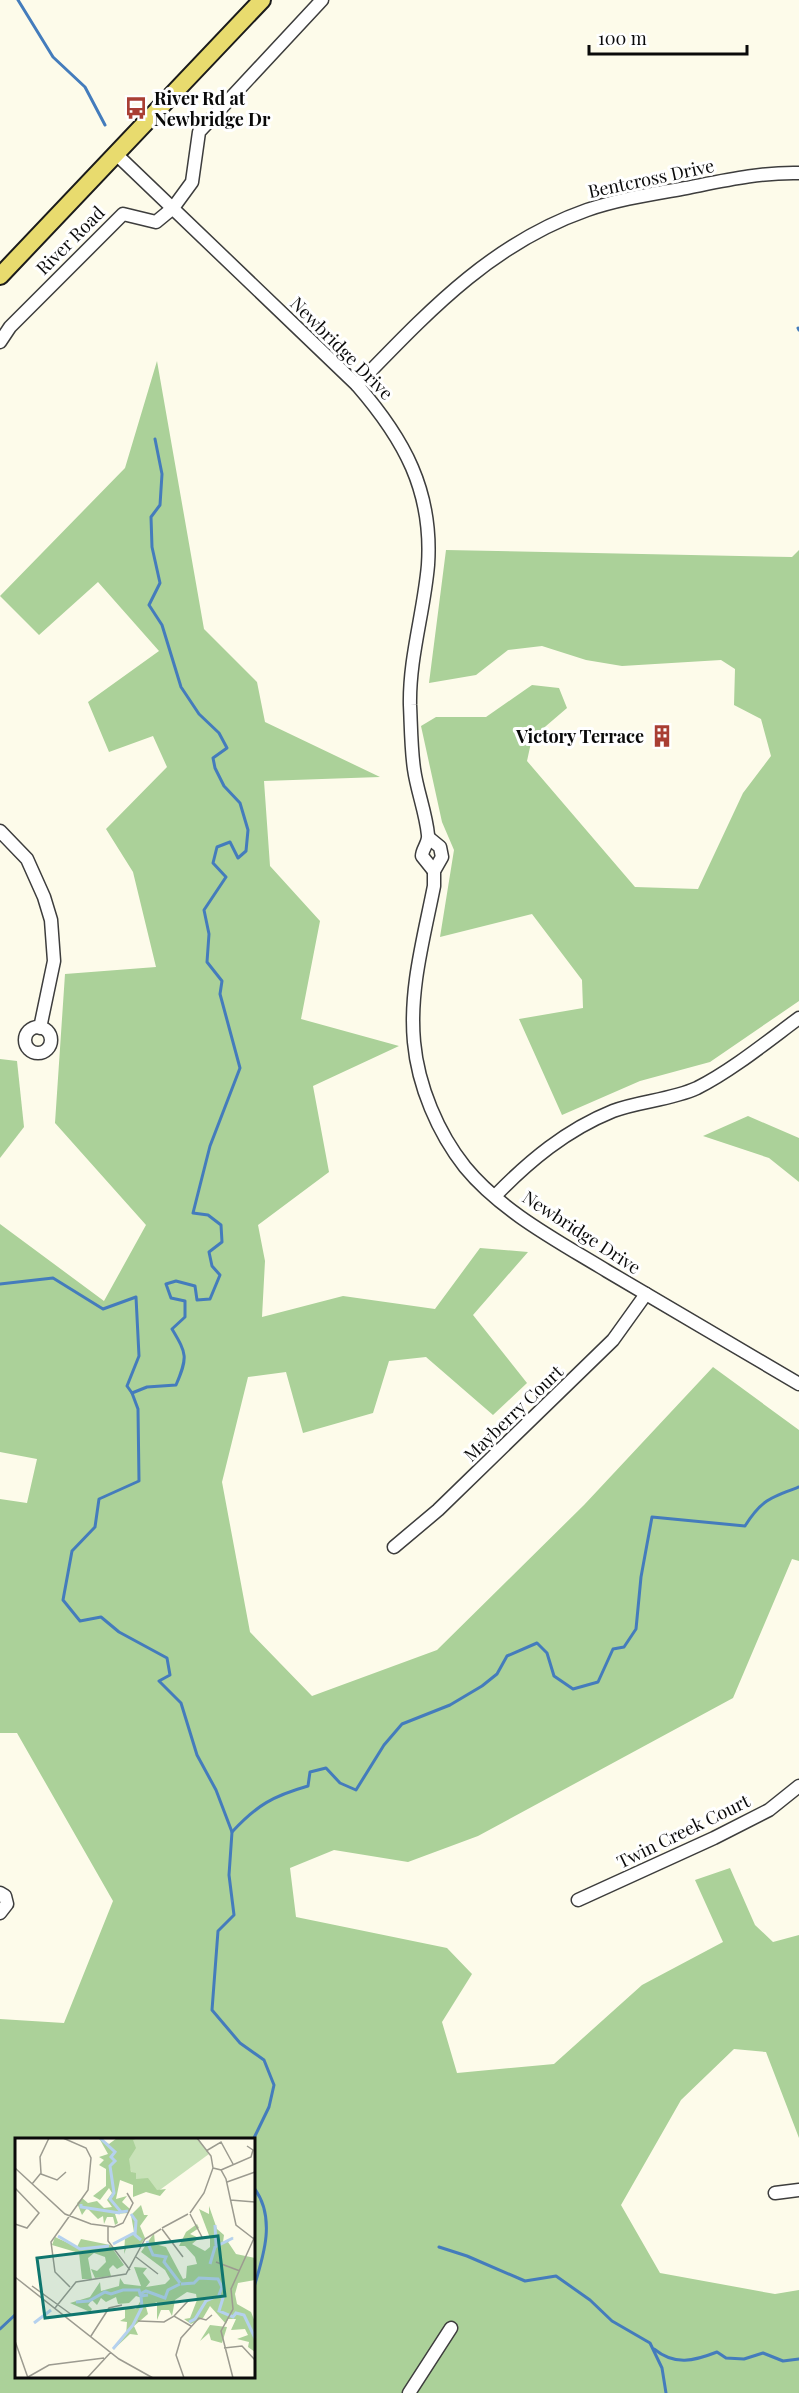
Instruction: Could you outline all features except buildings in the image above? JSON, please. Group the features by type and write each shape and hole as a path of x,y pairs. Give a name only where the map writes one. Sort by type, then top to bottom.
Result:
{"main road":[{"name":"River Road","path":"0,276 262,0"}],"street":[{"name":"River Road","path":"0,342 10,327 123,214 156,222 173,208 192,182 199,132 322,0"},
{"name":"Newbridge Drive","path":"116,154 357,385 385,417 413,468 424,501 428,533 428,566 413,658 410,704 414,769 429,838 440,847 442,853 434,870 434,886 415,980 412,1013 414,1044 425,1090 442,1133 466,1167 495,1196 541,1232 799,1384"},
{"name":"Bentcross Drive","path":"357,385 460,282 498,254 545,227 588,210 633,197 734,179 799,173"},
{"path":"0,831 27,859 44,897 51,920 54,961 40,1028"},
{"path":"495,1196 522,1169 568,1133 614,1111 696,1089 799,1018"},
{"name":"Mayberry Court","path":"394,1547 438,1510 613,1340 646,1294"},
{"name":"Twin Creek Court","path":"578,1900 752,1819 769,1810 799,1786"},
{"path":"0,1893 5,1896 7,1904 0,1913"},
{"path":"775,2193 799,2190"},
{"path":"409,2393 451,2328"}],"green space":[{"path":"157,361 204,629 257,682 265,722 380,777 264,781 270,866 320,921 301,1019 399,1046 313,1086 329,1172 258,1225 265,1261 262,1317 343,1296 435,1309 480,1248 528,1252 473,1315 527,1383 493,1415 426,1357 389,1361 373,1413 303,1433 286,1372 248,1377 222,1482 250,1632 312,1696 437,1650 584,1505 713,1367 799,1430 799,1561 792,1559 733,1698 478,1836 408,1862 334,1850 290,1868 296,1917 447,1948 472,1974 442,2022 457,2073 554,2064 642,1985 723,1942 695,1880 730,1868 755,1925 773,1942 799,1935 799,2138 766,2052 734,2049 681,2100 621,2205 660,2273 775,2294 799,2290 799,2393 0,2393 0,2019 64,2023 113,1901 17,1733 0,1733 0,1499 27,1503 37,1459 0,1452 0,1224 104,1301 146,1225 55,1123 65,974 156,967 133,872 106,829 167,767 153,736 109,752 88,702 159,651 98,582 39,635 0,596 125,468"},
{"path":"446,550 792,557 799,550 799,1001 710,1062 640,1081 562,1115 519,1019 583,1008 582,980 532,914 440,937 454,850 442,822 421,726 436,717 486,717 532,685 559,688 567,708 532,738 527,761 635,887 698,889 743,793 771,756 761,719 734,705 735,669 721,660 622,666 586,660 542,646 508,650 476,675 429,683"},
{"path":"0,1059 17,1061 24,1127 0,1158"},
{"path":"748,1116 799,1138 799,1182 769,1158 703,1136"}],"waterway":[{"path":"18,0 53,57 85,87 105,125"},
{"path":"155,439 162,474 160,505 151,517 152,547 160,583 149,605 162,625 181,687 199,714 219,733 227,748 213,758 215,768 224,786 240,803 248,830 246,851 238,858 230,842 217,847 213,863 226,877 204,910 209,934 207,962 222,981 220,994 240,1068 210,1146 193,1213 208,1215 221,1225 222,1242 209,1252 212,1266 220,1275 210,1299 197,1300 195,1286 176,1281 166,1284 171,1298 185,1301 185,1317 172,1329 183,1350 183,1368 176,1385 147,1387 132,1393 138,1409 139,1481 99,1499 95,1527 72,1551 63,1600 80,1621 101,1617 119,1632 167,1658 170,1675 159,1681 181,1703 197,1755 216,1790 232,1832 229,1875 234,1915 218,1931 212,2010 240,2043 264,2060 274,2085 269,2107 254,2138"},
{"path":"0,1284 53,1278 103,1309 136,1297 139,1356 127,1386 132,1393"},
{"path":"232,1832 266,1803 308,1786 310,1772 326,1768 340,1783 356,1790 384,1745 402,1724 450,1705 482,1686 497,1674 507,1656 537,1643 547,1653 554,1676 573,1689 598,1682 613,1649 624,1647 636,1629 641,1577 652,1517 745,1526 756,1510 768,1500 799,1487"},
{"path":"255,2190 265,2211 266,2224 264,2249 255,2283"},
{"path":"439,2247 467,2256 525,2281 556,2276 590,2300 612,2321 650,2343 662,2368 666,2393"},
{"path":"0,2329 15,2315"},
{"path":"654,2349 677,2360 700,2358 717,2352 726,2358 744,2359 763,2353 783,2361 799,2359"}],"place":[{"name":"River Rd at Newbridge Dr","path":"136,108"},
{"name":"Victory Terrace","path":"662,736"}]}
